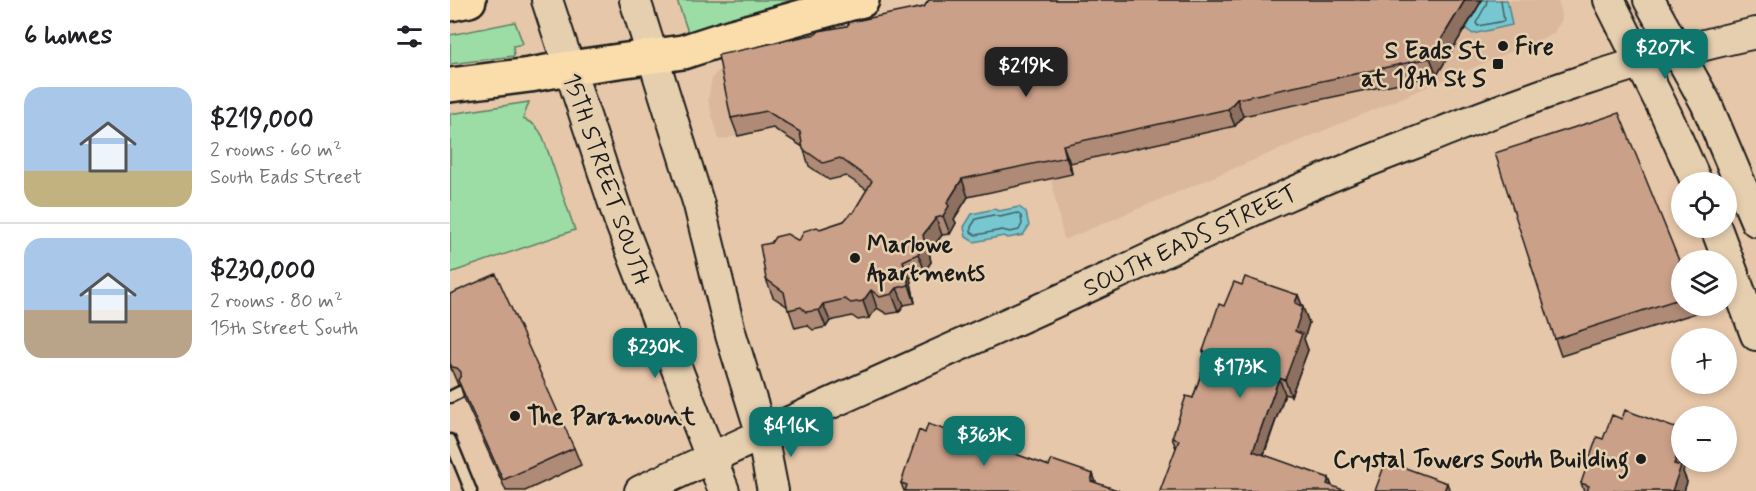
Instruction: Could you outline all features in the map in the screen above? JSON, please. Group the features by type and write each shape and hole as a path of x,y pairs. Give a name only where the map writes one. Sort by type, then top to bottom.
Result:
{"highway":[{"path":"450,4 469,0"},
{"path":"450,85 683,52 862,0"}],"street":[{"name":"15TH STREET SOUTH","path":"547,0 619,219 724,491"},
{"path":"635,0 699,205 731,335 762,435 773,491"},
{"path":"1609,0 1692,172"},
{"path":"1649,0 1706,103 1756,221"},
{"name":"SOUTH EADS STREET","path":"640,491 1282,197 1488,114 1640,63 1756,33"},
{"path":"1719,248 1756,334"}],"lane":[{"path":"450,440 471,491"}],"shaded area":[{"path":"944,0 1558,0 1562,20 1553,34 1064,240 1051,179 968,197 954,220 878,197 846,176 829,180 809,166 806,150 773,128 719,140 708,100 712,78 723,65"}],"green space":[{"path":"677,0 822,0 689,35"},
{"path":"515,22 523,44 513,46 514,56 450,64 450,35"},
{"path":"529,102 523,119 535,126 543,137 575,230 450,273 450,114"}],"water":[{"path":"1482,0 1507,0 1512,25 1473,34 1466,29"},
{"path":"1019,207 1026,212 1029,226 1023,235 974,242 966,237 964,227 972,214"}],"building":[{"path":"929,0 1465,0 1430,58 1237,99 1228,109 1063,145 1066,157 962,179 947,203 949,206 943,216 936,218 923,235 925,244 918,254 903,261 909,285 897,288 892,294 880,297 871,290 863,301 851,303 845,299 823,304 819,310 806,312 801,307 788,310 784,292 766,279 760,245 771,243 775,237 787,234 799,241 804,231 817,227 820,229 844,221 853,213 872,181 840,158 823,163 803,149 800,132 767,111 731,118 718,55 816,34 819,31 847,26 850,22 924,7"},
{"path":"1619,113 1675,250 1671,250 1671,302 1555,339 1495,153"},
{"name":"The Paramount","path":"496,274 574,448 503,480 458,380 461,372 452,367 450,363 450,294"},
{"path":"1245,277 1298,295 1295,303 1303,307 1295,331 1302,334 1285,380 1279,378 1253,451 1329,478 1327,484 1346,491 1160,491 1179,440 1172,438 1186,396 1193,398 1208,353 1203,351 1219,304 1224,306 1234,282 1242,285"},
{"name":"Crystal Towers South Building","path":"1625,410 1671,427 1671,472 1679,472 1672,491 1587,491 1589,486 1581,483 1597,437 1603,439 1612,415 1622,419"},
{"path":"928,424 958,434 960,427 1006,444 1004,450 1049,466 1052,460 1093,474 1091,481 1120,491 905,491 907,485 901,483 919,430 925,433"},
{"path":"1386,461 1447,483 1444,491 1375,491"}],"place":[{"name":"Fire","path":"1503,46"},
{"name":"S Eads St at 18th St S","path":"1498,64"},
{"name":"Marlowe Apartments","path":"855,258"},
{"name":"The Paramount","path":"515,416"},
{"name":"Crystal Towers South Building","path":"1641,459"}]}
